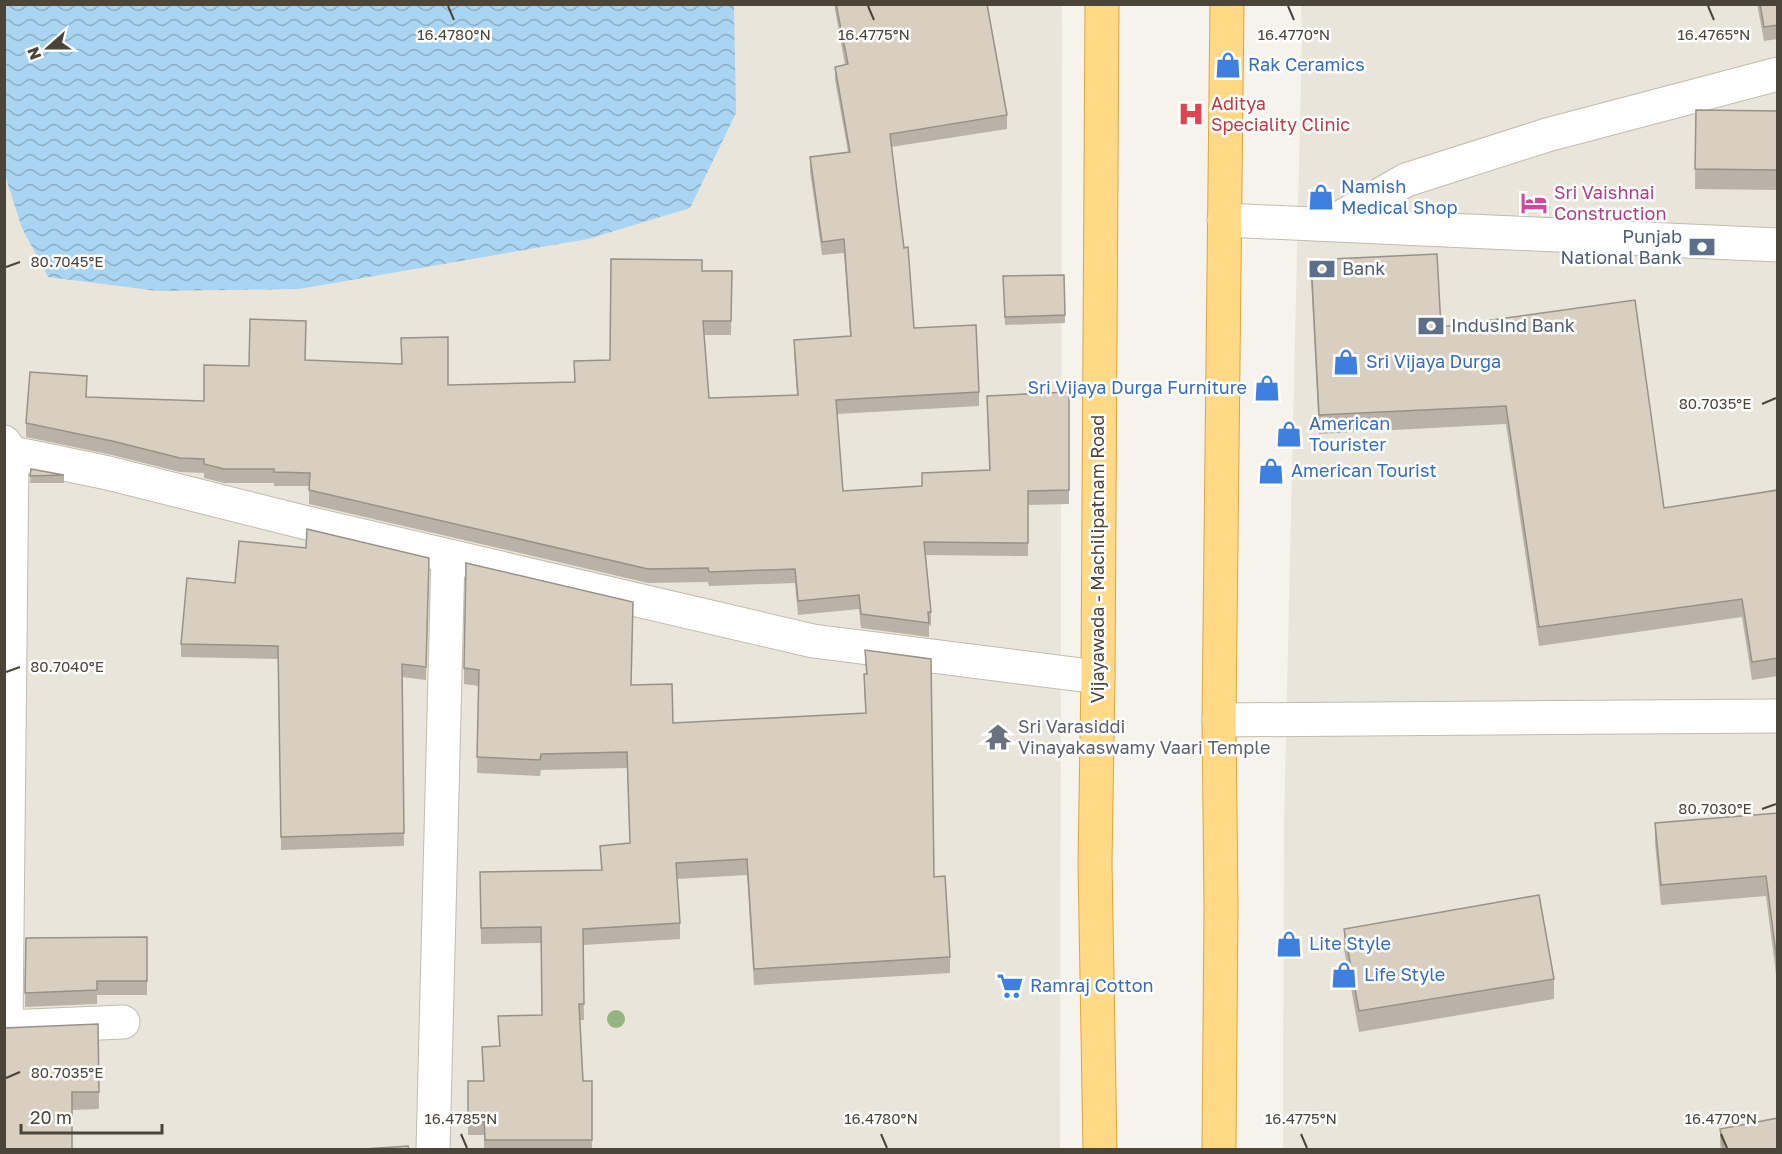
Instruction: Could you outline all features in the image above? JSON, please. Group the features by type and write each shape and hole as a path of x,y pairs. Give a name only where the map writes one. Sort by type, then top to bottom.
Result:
{"highway":[{"name":"Vijayawada - Machilipatnam Road","path":"1100,1149 1095,863 1102,4"},
{"path":"1219,1149 1220,720 1227,4"}],"street":[{"path":"1329,224 1406,180 1547,135 1778,74"},
{"path":"1224,220 1778,245"},
{"path":"123,1022 5,1027 8,448 303,522 813,641 1098,677"},
{"path":"433,1149 448,556"},
{"path":"1220,720 1778,716"}],"shaded area":[{"path":"5,5 1062,5 1060,1149 5,1150"},
{"path":"1301,5 1777,5 1777,1149 1283,1150 1284,823"}],"water":[{"path":"4,5 734,5 736,113 690,208 588,239 299,289 158,291 48,277 22,228 5,175"}],"building":[{"path":"836,4 987,4 1007,115 890,134 904,248 908,247 914,328 976,325 979,392 836,400 843,491 922,486 922,473 990,470 987,396 1069,392 1069,490 1028,491 1028,543 924,542 931,612 928,612 929,623 861,614 859,595 798,601 795,569 709,572 708,568 648,569 309,490 310,473 274,472 274,469 224,469 204,464 204,459 180,458 26,423 30,372 87,376 86,397 204,401 204,365 249,366 250,319 306,321 305,360 402,364 401,338 448,337 448,385 575,382 574,361 610,360 611,259 702,260 702,271 732,271 731,321 703,321 709,398 798,395 794,340 851,336 844,239 822,242 810,157 850,152 835,67 848,64"},
{"path":"1760,4 1778,4 1778,25 1764,27"},
{"path":"1696,110 1778,111 1778,170 1695,169"},
{"path":"1437,254 1441,327 1635,300 1664,508 1778,490 1778,658 1752,662 1742,599 1539,627 1506,406 1319,415 1311,260"},
{"path":"1064,275 1065,315 1005,317 1003,276"},
{"path":"31,469 64,475 30,476"},
{"path":"307,529 429,558 426,667 402,664 404,833 281,837 278,646 181,644 187,578 235,583 239,541 306,548"},
{"path":"466,563 633,602 631,685 672,684 673,723 866,713 865,650 931,659 934,877 945,876 950,957 754,969 747,859 676,863 680,923 583,929 584,1004 579,1004 583,1081 592,1081 592,1140 485,1140 484,1119 468,1119 468,1081 484,1081 482,1047 500,1046 498,1016 542,1015 541,927 481,928 480,872 602,870 600,846 630,843 627,752 541,754 540,760 477,757 479,670 464,668"},
{"path":"1778,813 1778,969 1766,876 1661,885 1655,823"},
{"path":"1539,895 1554,979 1359,1011 1344,929"},
{"path":"147,937 147,981 97,981 97,990 25,993 26,938"},
{"path":"98,1024 99,1092 72,1092 72,1149 4,1149 4,1028"},
{"path":"1778,1118 1778,1149 1724,1149 1720,1129"},
{"path":"408,1146 409,1149 364,1149"}],"place":[{"name":"Rak Ceramics","path":"1228,65"},
{"name":"Aditya Speciality Clinic","path":"1191,114"},
{"name":"Namish Medical Shop","path":"1321,197"},
{"name":"Sri Vaishnai Construction","path":"1534,203"},
{"name":"Punjab National Bank","path":"1702,247"},
{"name":"Bank","path":"1322,269"},
{"name":"IndusInd Bank","path":"1431,326"},
{"name":"Sri Vijaya Durga","path":"1346,362"},
{"name":"Sri Vijaya Durga Furniture","path":"1267,388"},
{"name":"American Tourister","path":"1289,434"},
{"name":"American Tourist","path":"1271,471"},
{"name":"Sri Varasiddi Vinayakaswamy Vaari Temple","path":"998,737"},
{"name":"Lite Style","path":"1289,944"},
{"name":"Life Style","path":"1344,975"},
{"name":"Ramraj Cotton","path":"1010,986"}]}
